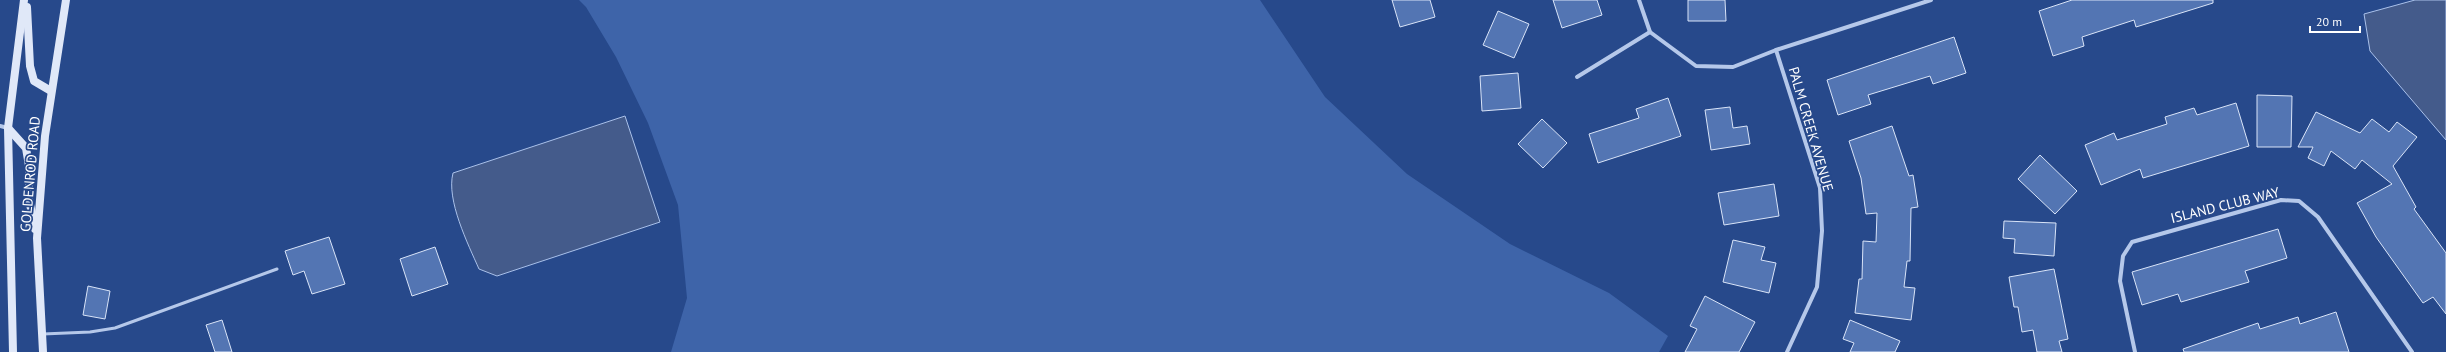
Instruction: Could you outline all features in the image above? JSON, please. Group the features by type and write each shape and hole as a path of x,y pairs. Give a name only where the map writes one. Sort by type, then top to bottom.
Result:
{"main road":[{"path":"25,0 30,66 34,81 51,91"},
{"name":"GOLDENROD ROAD","path":"13,352 4,127 25,0"},
{"name":"GOLDENROD ROAD","path":"43,352 37,238 45,136 66,0"},
{"path":"4,127 26,148 28,166 28,199 37,238"}],"street":[{"path":"1640,0 1650,32 1696,66 1733,67 1776,50 1931,0"},
{"path":"1577,77 1650,32"},
{"name":"PALM CREEK AVENUE","path":"1776,50 1820,188 1822,231 1817,287 1787,352"},
{"name":"ISLAND CLUB WAY","path":"2135,352 2120,281 2123,256 2132,242 2281,200 2299,201 2318,217 2412,352"}],"lane":[{"path":"41,334 90,332 115,328 277,269"}],"shaded area":[{"path":"579,0 1260,0 1325,97 1407,174 1510,244 1609,293 1668,336 1659,352 671,352 687,298 678,205 648,123 616,57 586,7"},
{"path":"2415,0 2446,0 2446,140 2370,51 2364,14"},
{"path":"625,116 660,222 497,276 479,269 464,235 455,209 452,184 453,173"}],"building":[{"path":"1392,0 1430,0 1435,17 1400,27"},
{"path":"1553,0 1597,0 1602,15 1562,28"},
{"path":"1688,0 1725,0 1726,21 1688,21"},
{"path":"2072,0 2213,0 2213,3 2136,27 2134,20 2082,37 2084,46 2053,56 2039,11"},
{"path":"1498,11 1529,24 1514,58 1483,45"},
{"path":"1954,37 1966,73 1933,84 1930,76 1868,95 1871,104 1838,115 1827,80"},
{"path":"1518,73 1521,108 1482,111 1480,76"},
{"path":"2257,95 2292,96 2291,147 2257,147"},
{"path":"1668,98 1681,136 1598,163 1589,134 1639,118 1636,109"},
{"path":"2236,103 2249,146 2143,178 2140,169 2101,185 2085,145 2114,133 2117,140 2167,124 2165,117 2194,108 2197,115"},
{"path":"1730,107 1733,128 1747,126 1750,144 1711,150 1705,110"},
{"path":"2316,112 2360,133 2372,119 2389,132 2397,122 2417,137 2393,166 2416,207 2414,209 2446,253 2446,314 2433,297 2423,303 2376,237 2357,203 2392,184 2362,160 2355,169 2331,151 2324,166 2308,158 2313,147 2298,147"},
{"path":"1542,119 1567,143 1543,168 1518,144"},
{"path":"1892,126 1909,176 1913,175 1918,207 1911,208 1910,261 1907,261 1904,287 1915,288 1911,320 1855,313 1859,279 1862,279 1863,241 1876,242 1877,213 1866,214 1861,178 1849,141"},
{"path":"2040,155 2077,191 2055,214 2018,179"},
{"path":"1774,184 1779,216 1724,225 1718,193"},
{"path":"2004,221 2056,223 2054,256 2014,253 2015,239 2003,238"},
{"path":"2278,229 2287,258 2245,271 2249,282 2181,302 2178,294 2142,305 2132,272"},
{"path":"329,237 345,284 312,294 304,271 293,275 285,251"},
{"path":"1733,240 1765,247 1761,260 1776,263 1769,293 1723,282"},
{"path":"435,247 448,284 412,296 400,259"},
{"path":"2054,269 2068,339 2059,341 2062,352 2037,352 2033,330 2022,332 2018,307 2014,307 2009,277"},
{"path":"88,286 110,291 105,319 83,315"},
{"path":"1705,296 1755,322 1739,352 1685,352 1697,329 1690,326"},
{"path":"2336,312 2349,352 2184,352 2183,349 2258,323 2260,329 2298,317 2300,324"},
{"path":"222,320 232,352 215,352 206,325"},
{"path":"1850,320 1900,341 1895,352 1850,352 1854,343 1843,339"}]}
